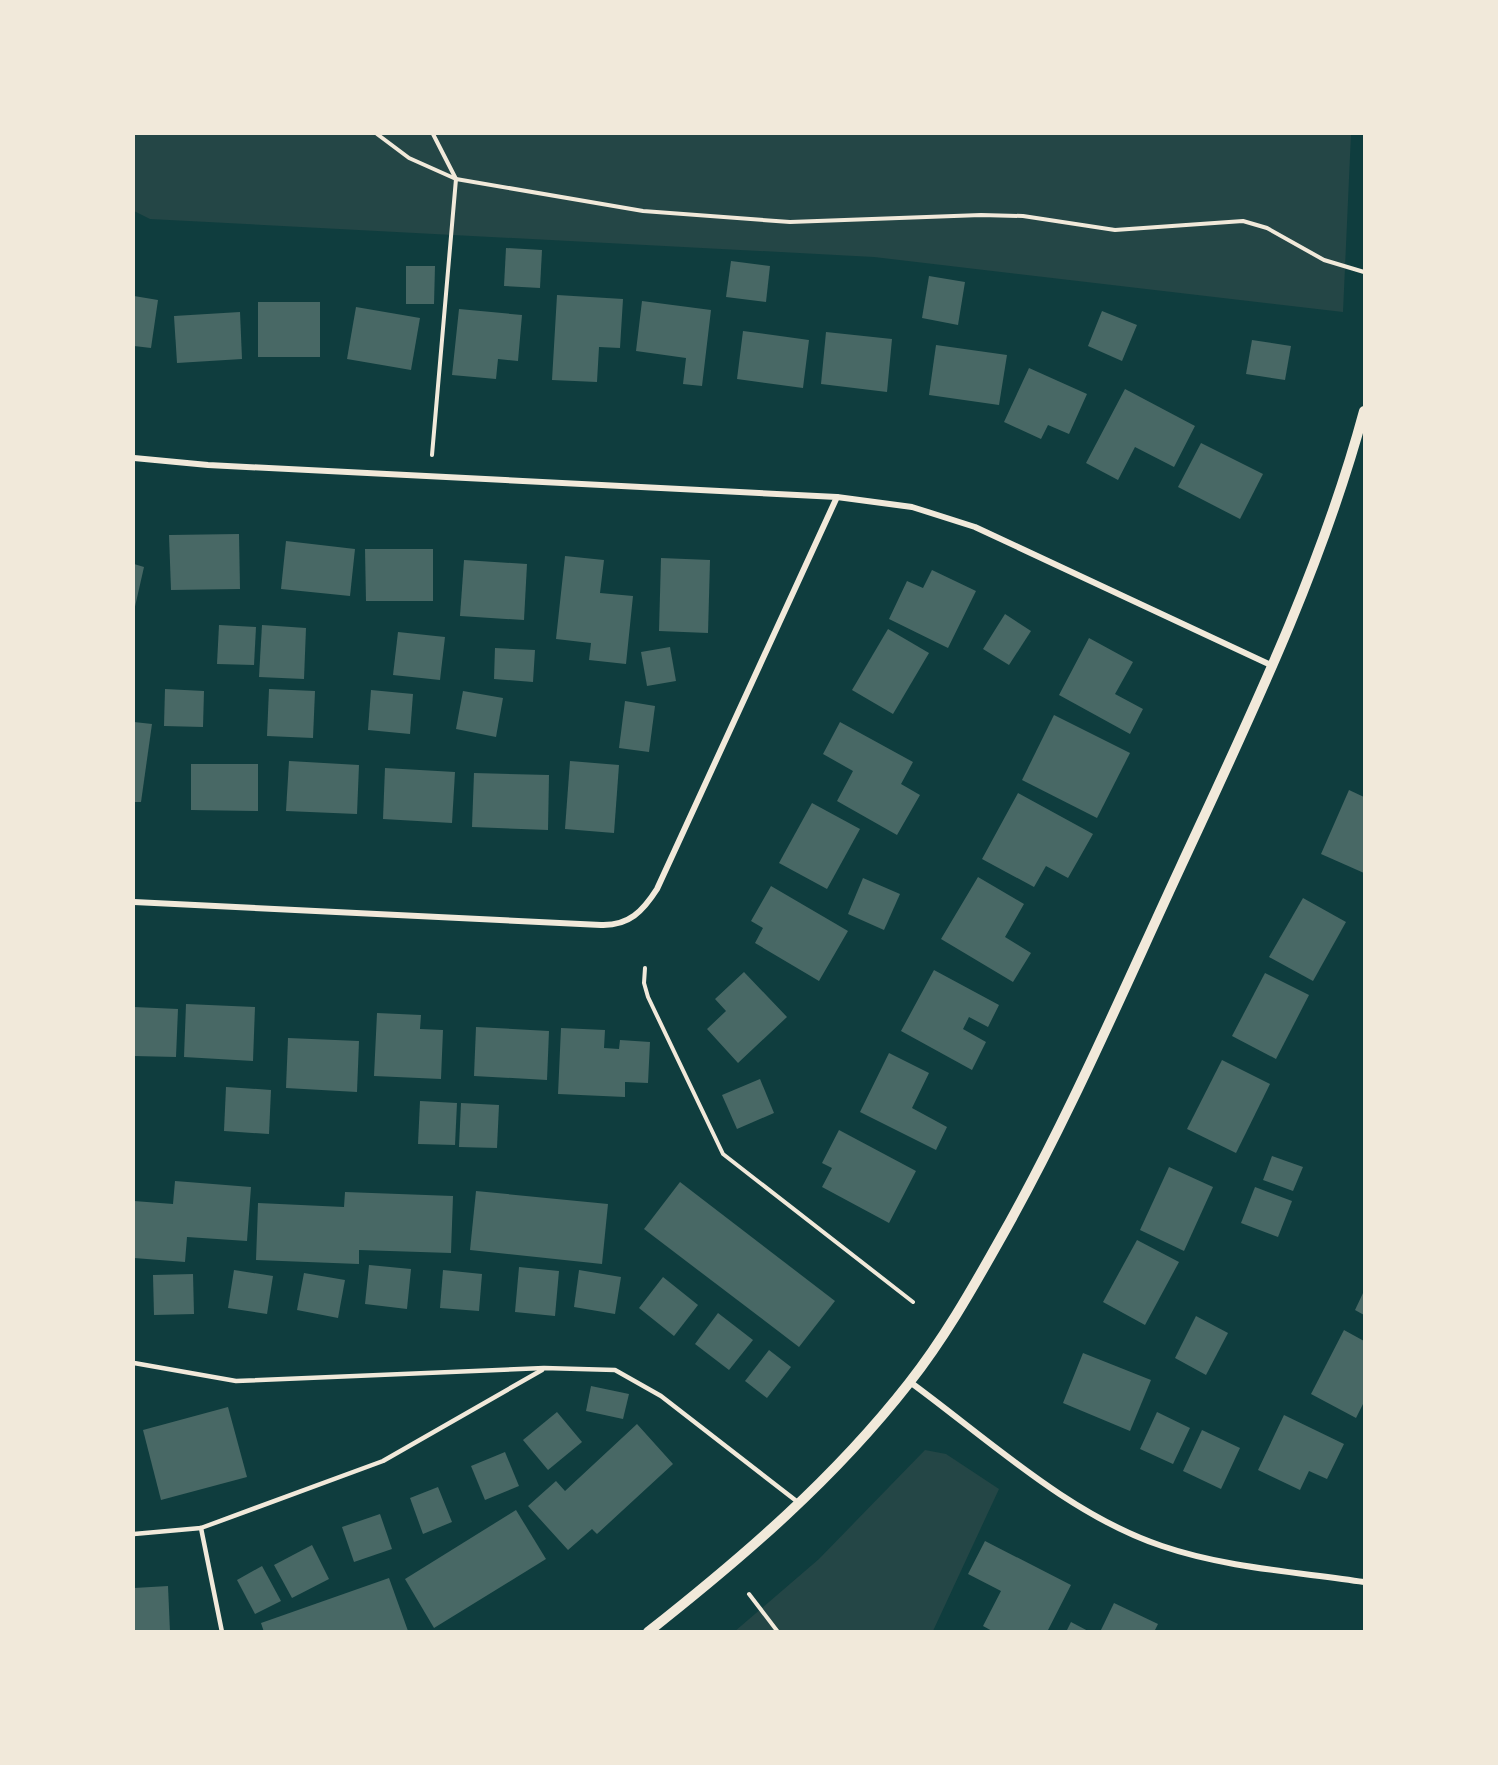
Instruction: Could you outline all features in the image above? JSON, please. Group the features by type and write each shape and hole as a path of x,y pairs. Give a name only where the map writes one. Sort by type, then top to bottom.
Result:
{"street":[{"path":"648,1632 727,1570 799,1504 855,1446 910,1382 968,1295 1043,1163 1273,666 1329,527 1365,411"},
{"path":"134,458 208,465 837,497 912,507 975,527 1273,666"},
{"path":"134,902 602,926 622,924 633,918 647,904 657,889 837,497"},
{"path":"910,1382 1058,1492 1122,1530 1162,1546 1198,1556 1365,1582"}],"lane":[{"path":"134,1363 236,1381 544,1368 615,1370 645,1385 799,1504"},
{"path":"134,1534 201,1528 383,1461 544,1368"},
{"path":"201,1528 222,1632"}],"path":[{"path":"377,134 409,158 456,179 644,211 790,222 1013,216 1115,230 1244,221 1267,228 1324,260 1365,272"},
{"path":"431,477 456,179 433,134"},
{"path":"645,968 648,997 723,1154 914,1302"},
{"path":"749,1594 778,1632"}],"shaded area":[{"path":"134,134 1351,134 1343,312 874,257 150,219 134,211"},
{"path":"925,1450 946,1454 999,1489 933,1631 734,1632 819,1559"}],"building":[{"path":"506,248 542,250 540,288 504,286"},
{"path":"731,261 770,266 766,302 726,297"},
{"path":"406,266 435,266 434,304 406,304"},
{"path":"929,276 965,282 958,325 922,318"},
{"path":"557,295 623,299 620,348 599,347 597,382 552,380"},
{"path":"134,296 158,300 151,348 134,346"},
{"path":"642,301 711,310 702,386 683,384 686,358 636,351"},
{"path":"258,302 320,302 320,357 258,357"},
{"path":"356,307 420,318 411,370 347,359"},
{"path":"459,309 522,315 518,361 498,359 496,379 452,375"},
{"path":"1102,311 1137,325 1122,361 1088,346"},
{"path":"240,312 242,359 177,363 174,316"},
{"path":"743,331 809,340 803,388 737,379"},
{"path":"826,332 892,339 887,392 821,384"},
{"path":"1252,340 1291,346 1285,380 1246,374"},
{"path":"936,345 1007,355 999,405 929,395"},
{"path":"1029,368 1087,394 1069,434 1048,425 1041,439 1004,422"},
{"path":"1125,389 1195,426 1174,467 1135,447 1118,480 1086,463"},
{"path":"1201,443 1263,474 1240,519 1178,487"},
{"path":"239,534 240,589 171,590 169,535"},
{"path":"286,541 355,549 350,596 281,589"},
{"path":"365,549 433,549 433,601 366,601"},
{"path":"565,556 604,560 600,593 633,596 626,664 589,660 591,643 556,639"},
{"path":"661,558 710,560 708,633 659,631"},
{"path":"464,560 527,564 524,620 460,616"},
{"path":"134,564 144,567 134,611"},
{"path":"932,570 976,591 948,648 889,619 907,581 923,588"},
{"path":"1005,614 1031,631 1009,665 983,649"},
{"path":"219,625 256,627 254,665 217,664"},
{"path":"262,625 306,628 304,679 259,677"},
{"path":"888,629 929,653 893,714 852,690"},
{"path":"398,632 445,637 440,680 393,675"},
{"path":"1089,638 1133,662 1115,694 1143,709 1130,734 1059,695"},
{"path":"670,647 676,681 647,686 641,652"},
{"path":"495,648 535,650 533,682 494,679"},
{"path":"165,689 204,691 203,727 164,726"},
{"path":"269,689 315,691 313,738 267,736"},
{"path":"371,690 413,694 410,734 368,730"},
{"path":"463,691 503,698 496,737 456,729"},
{"path":"625,701 655,706 649,752 619,748"},
{"path":"1054,715 1130,753 1097,818 1022,780"},
{"path":"134,722 152,724 141,802 134,802"},
{"path":"840,722 913,762 901,784 920,795 897,835 837,801 853,771 823,754"},
{"path":"289,761 359,765 357,814 286,811"},
{"path":"570,761 619,765 614,833 565,829"},
{"path":"191,764 258,764 258,811 191,810"},
{"path":"385,768 455,772 452,823 383,819"},
{"path":"474,773 549,775 548,830 472,827"},
{"path":"1349,790 1364,797 1364,873 1321,854"},
{"path":"1018,793 1093,834 1068,878 1046,866 1034,887 982,859"},
{"path":"812,803 860,829 827,889 779,863"},
{"path":"978,877 1024,904 1005,937 1031,953 1013,982 941,939"},
{"path":"863,878 900,894 884,930 848,914"},
{"path":"771,886 848,931 819,981 755,943 763,928 751,921"},
{"path":"1303,898 1346,922 1313,981 1269,957"},
{"path":"934,970 999,1005 988,1027 969,1017 963,1029 986,1042 972,1070 901,1031"},
{"path":"744,972 787,1017 738,1063 707,1029 726,1011 715,999"},
{"path":"1265,973 1309,995 1276,1059 1232,1036"},
{"path":"186,1004 255,1007 253,1061 184,1057"},
{"path":"134,1007 178,1009 176,1057 134,1056"},
{"path":"377,1013 421,1015 420,1029 443,1030 441,1079 374,1076"},
{"path":"476,1027 549,1031 547,1080 474,1076"},
{"path":"561,1028 605,1030 604,1048 619,1049 620,1040 650,1042 648,1083 625,1082 625,1097 558,1094"},
{"path":"288,1038 359,1041 357,1092 286,1088"},
{"path":"889,1053 929,1073 912,1108 947,1127 936,1150 860,1112"},
{"path":"1222,1060 1270,1084 1236,1153 1187,1129"},
{"path":"760,1079 774,1113 737,1129 722,1095"},
{"path":"226,1087 271,1090 269,1134 224,1131"},
{"path":"420,1101 457,1103 455,1145 418,1144"},
{"path":"461,1103 499,1105 497,1148 459,1147"},
{"path":"839,1130 916,1171 889,1223 822,1187 832,1168 822,1163"},
{"path":"1272,1156 1303,1167 1293,1191 1263,1180"},
{"path":"1169,1167 1213,1187 1184,1251 1140,1230"},
{"path":"175,1181 251,1187 247,1241 187,1237 185,1262 134,1258 134,1201 173,1204"},
{"path":"680,1182 835,1301 799,1347 644,1229"},
{"path":"1255,1187 1292,1201 1278,1237 1241,1223"},
{"path":"476,1191 608,1204 602,1264 470,1250"},
{"path":"345,1192 453,1196 451,1253 359,1250 359,1264 256,1260 258,1203 344,1207"},
{"path":"1137,1240 1179,1262 1145,1325 1103,1302"},
{"path":"369,1265 411,1269 407,1309 365,1304"},
{"path":"519,1267 559,1271 555,1316 515,1312"},
{"path":"234,1270 273,1276 267,1314 228,1308"},
{"path":"443,1270 482,1274 479,1311 440,1308"},
{"path":"579,1270 621,1277 615,1314 574,1307"},
{"path":"304,1273 345,1280 338,1318 297,1310"},
{"path":"193,1274 194,1314 154,1315 153,1275"},
{"path":"663,1277 698,1305 674,1336 639,1308"},
{"path":"1364,1291 1364,1315 1355,1310"},
{"path":"718,1313 753,1340 729,1370 695,1344"},
{"path":"1196,1316 1228,1333 1206,1375 1175,1358"},
{"path":"1344,1330 1364,1341 1364,1402 1356,1418 1311,1394"},
{"path":"769,1350 791,1367 767,1398 745,1381"},
{"path":"1083,1353 1151,1380 1130,1431 1063,1403"},
{"path":"591,1386 629,1394 623,1419 586,1411"},
{"path":"228,1407 247,1477 161,1500 143,1430"},
{"path":"557,1412 582,1442 548,1470 523,1440"},
{"path":"1157,1412 1190,1428 1173,1464 1140,1449"},
{"path":"1284,1415 1344,1444 1327,1479 1309,1471 1300,1490 1258,1470"},
{"path":"637,1424 673,1464 597,1534 592,1529 568,1550 528,1506 556,1481 565,1491"},
{"path":"1202,1430 1240,1448 1221,1489 1183,1471"},
{"path":"505,1452 519,1486 485,1500 471,1466"},
{"path":"438,1487 452,1522 423,1534 410,1498"},
{"path":"516,1510 546,1559 434,1628 405,1579"},
{"path":"380,1514 392,1549 354,1562 342,1527"},
{"path":"985,1541 1071,1585 1047,1632 994,1632 983,1626 1001,1591 968,1574"},
{"path":"312,1545 329,1579 292,1598 274,1565"},
{"path":"262,1566 281,1601 255,1614 237,1580"},
{"path":"389,1578 408,1631 264,1632 261,1623"},
{"path":"168,1586 170,1632 134,1632 134,1588"},
{"path":"1114,1603 1158,1624 1154,1632 1100,1632"},
{"path":"1071,1622 1090,1632 1066,1632"}]}
